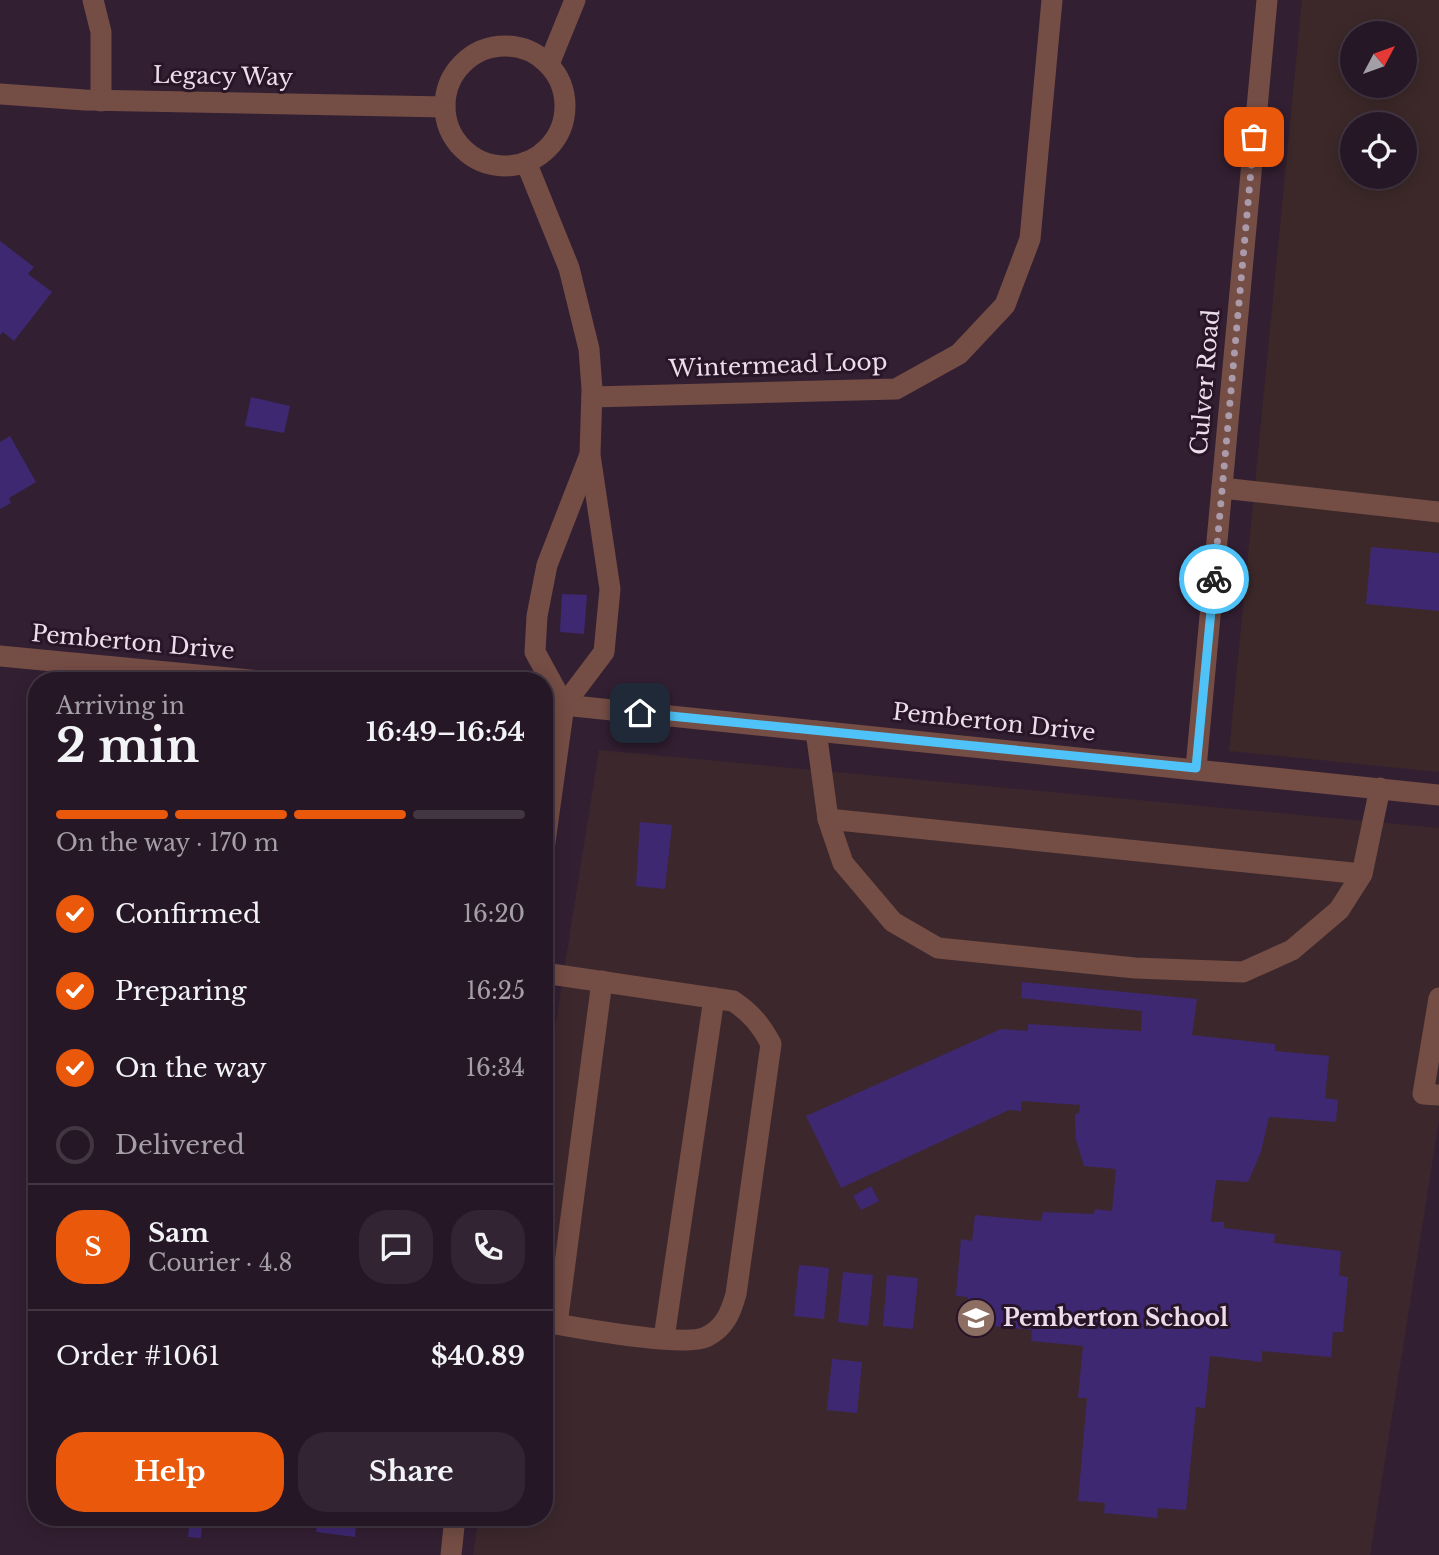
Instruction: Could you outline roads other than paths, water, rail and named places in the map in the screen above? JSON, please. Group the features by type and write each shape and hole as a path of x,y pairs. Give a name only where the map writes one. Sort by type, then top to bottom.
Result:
{"street":[{"path":"93,0 101,32 102,100"},
{"path":"549,64 575,0"},
{"name":"Wintermead Loop","path":"592,397 896,388 959,354 1005,305 1030,239 1052,0"},
{"name":"Culver Road","path":"1196,768 1268,0"},
{"path":"512,46 532,52 549,64 563,89 563,124 553,142 526,163 506,166 485,163 472,156 453,135 444,107 449,86 463,63 481,51 512,46"},
{"name":"Legacy Way","path":"0,94 102,100 444,107"},
{"path":"526,163 569,268 589,349 592,397 590,455 608,568 610,609 604,652 554,704"},
{"path":"542,672 535,652 537,616 547,565 590,455"},
{"path":"1222,488 1439,512"},
{"name":"Pemberton Drive","path":"0,656 167,672"},
{"name":"Pemberton Drive","path":"554,704 1439,795"},
{"path":"816,731 828,819 843,863 893,922 938,948 964,951 1135,968 1243,972 1293,950 1339,910 1362,874 1380,788"},
{"path":"828,819 1362,874"},
{"path":"553,974 733,1001 749,1011 771,1044 736,1294 730,1314 720,1328 706,1337 691,1341 553,1323"},
{"path":"553,1310 602,981"},
{"path":"664,1338 715,998"},
{"path":"1439,998 1423,1094 1439,1095"},
{"path":"450,1555 455,1526"}],"place":[{"name":"Pemberton School","path":"976,1318"}]}
